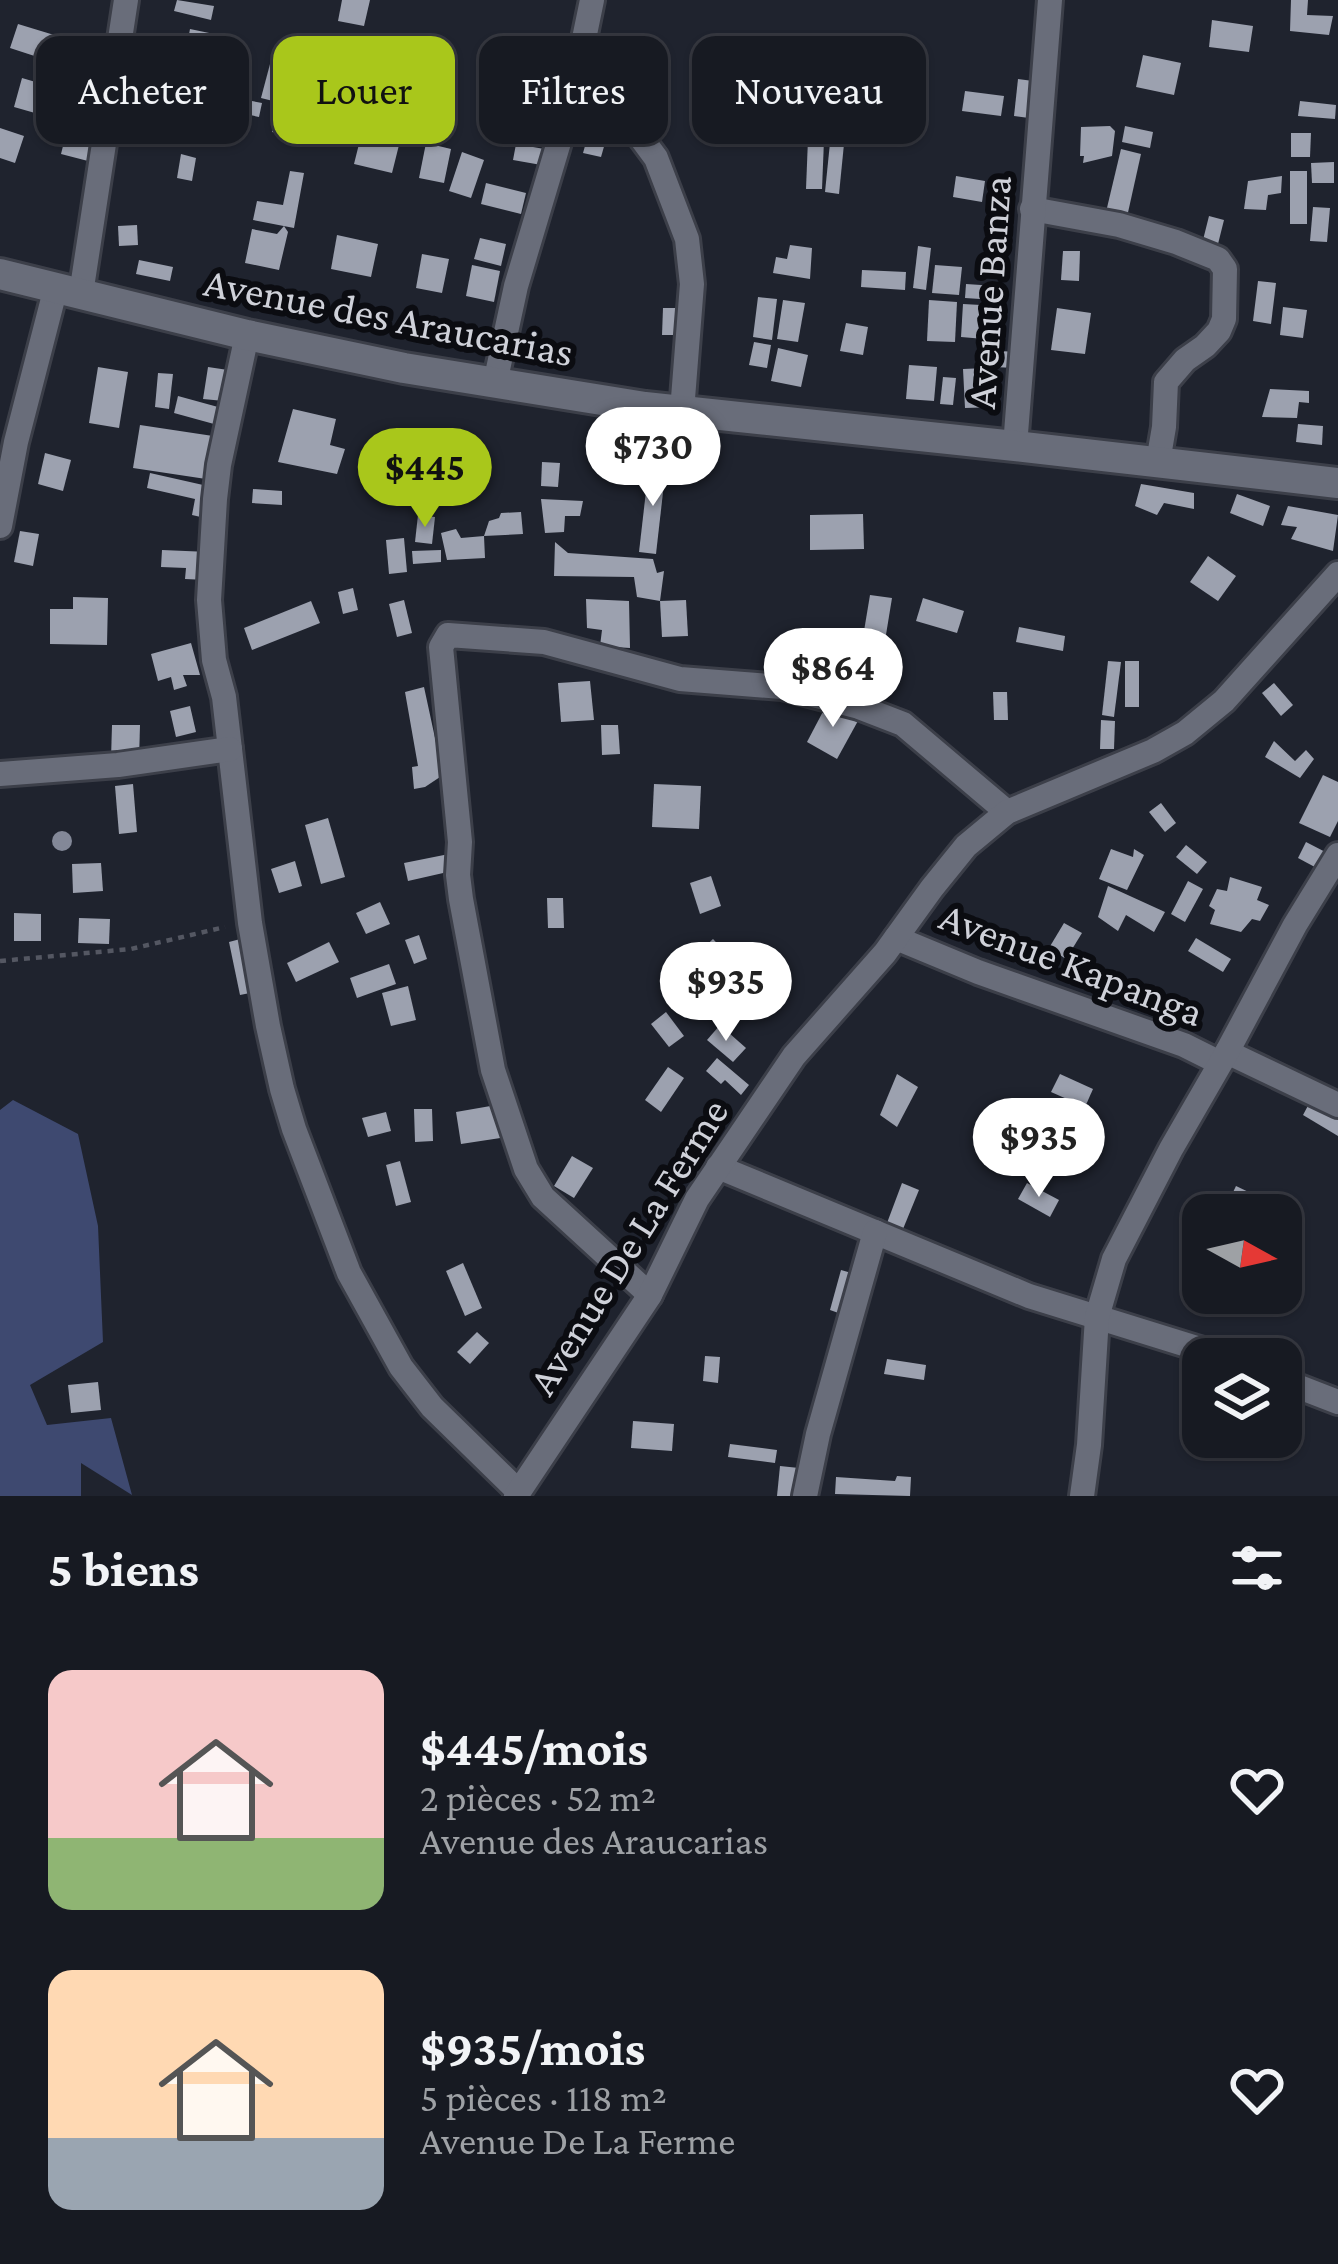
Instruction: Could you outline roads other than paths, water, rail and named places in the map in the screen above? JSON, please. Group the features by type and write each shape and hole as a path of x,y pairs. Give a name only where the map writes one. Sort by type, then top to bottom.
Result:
{"street":[{"path":"0,526 16,442 69,290 126,0"},
{"path":"585,36 592,0"},
{"name":"Avenue Banza","path":"1015,446 1050,0"},
{"path":"495,382 516,286 559,144"},
{"path":"646,144 656,158 687,239 692,284 682,411"},
{"path":"1032,209 1119,225 1176,242 1218,260 1225,268 1220,331 1166,382 1158,462"},
{"name":"Avenue des Araucarias","path":"0,274 404,368 682,411 1338,483"},
{"path":"247,335 214,499 209,600 250,922 282,1089 349,1273 401,1367 432,1407 517,1493"},
{"name":"Avenue De La Ferme","path":"517,1493 650,1295 698,1199 794,1056 896,938 966,845 1007,812 1153,752 1185,734 1224,701 1338,574"},
{"path":"650,1295 543,1197 526,1169 494,1070 458,875 460,842 441,647 448,635 544,642 680,679 782,687 859,707 903,724 1007,812"},
{"path":"0,773 118,765 230,749"},
{"path":"1082,1496 1097,1318 1114,1259 1295,925 1338,855"},
{"name":"Avenue Kapanga","path":"896,938 1224,1057 1338,1105"},
{"path":"718,1167 1029,1296 1182,1344"},
{"path":"805,1496 875,1232"},
{"path":"1302,1388 1338,1402"}]}
